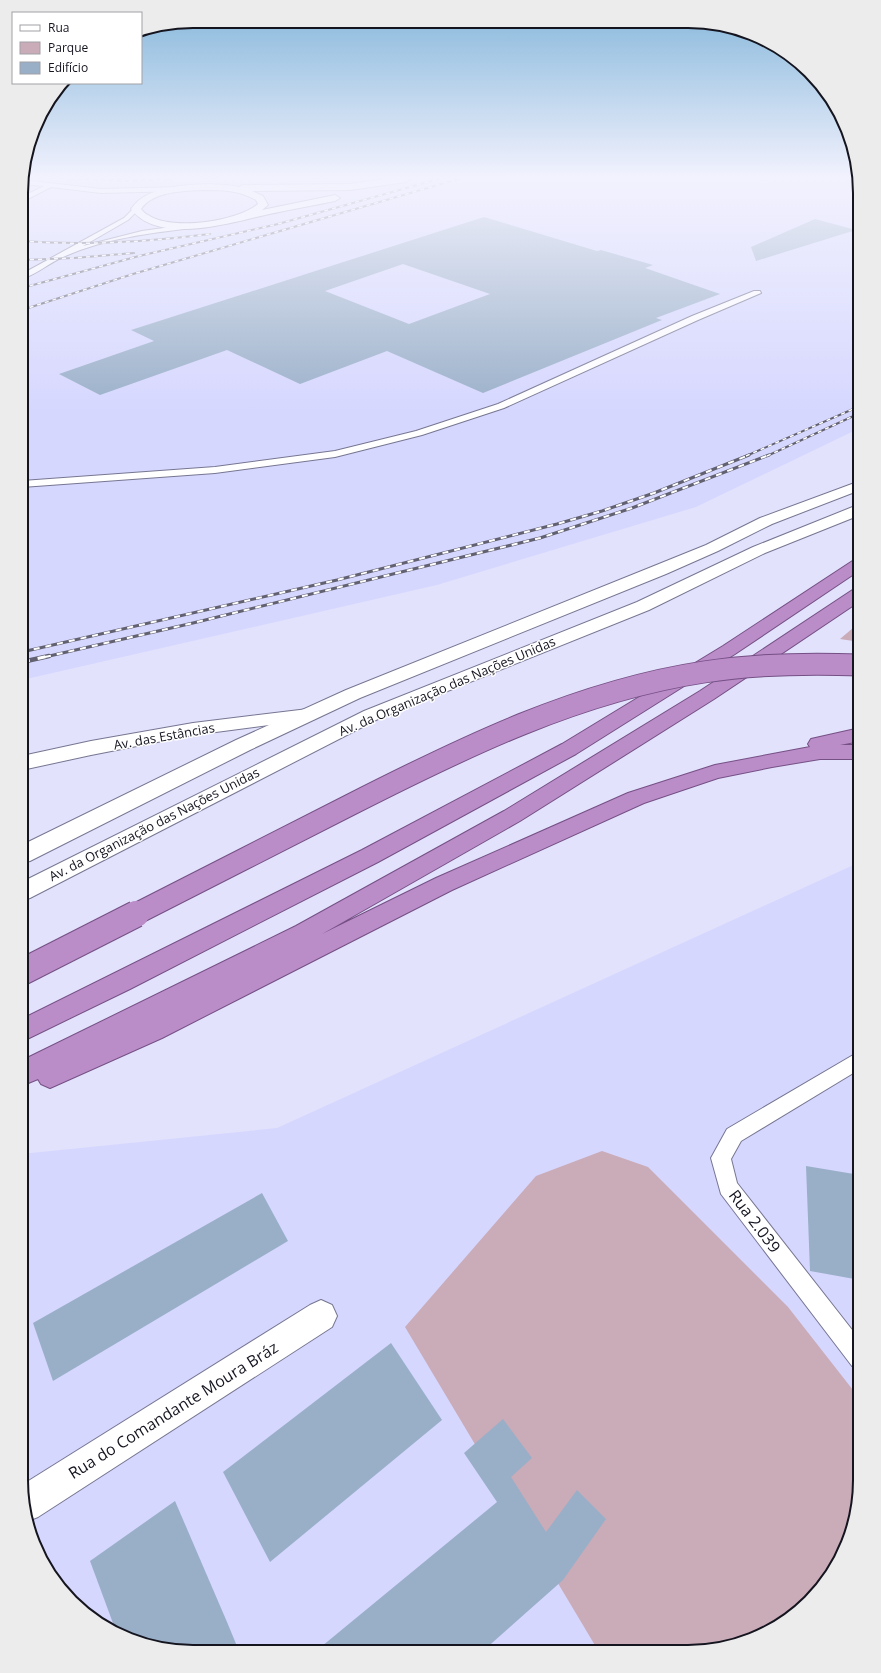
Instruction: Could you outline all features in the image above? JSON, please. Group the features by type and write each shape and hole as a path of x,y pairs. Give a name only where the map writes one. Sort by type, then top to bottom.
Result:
{"highway":[{"path":"28,1028 370,856 569,749 729,650 853,568"},
{"path":"28,1071 304,933 512,816 707,695 853,598"},
{"path":"28,969 439,760 568,706 646,684 704,672 781,666 826,664 853,665"},
{"path":"772,760 823,742 853,736"},
{"path":"28,1085 153,1030 444,884 636,798 715,772 820,752 853,752"}],"main road":[{"name":"Av. da Organização das Nações Unidas","path":"28,852 243,745 353,694 706,551 773,518 853,488"},
{"name":"Av. da Organização das Nações Unidas","path":"28,889 266,767 371,716 429,690 643,606 759,550 853,512"},
{"name":"Av. das Estâncias","path":"28,762 193,729 308,715"},
{"name":"Rua do Comandante Moura Bráz","path":"29,1501 321,1316"}],"lane":[{"path":"28,274 62,255"},
{"path":"28,484 215,470 335,454 419,433 501,406 695,318 756,293"},
{"name":"Rua 2.039","path":"853,1063 734,1135 722,1158 728,1187 853,1349"}],"shaded area":[{"path":"28,255 853,255 853,431 696,507 437,585 28,679"},
{"path":"853,865 853,1491 847,1523 836,1553 825,1572 812,1589 788,1611 761,1628 731,1639 699,1645 182,1645 150,1639 120,1628 101,1617 84,1604 62,1580 45,1553 37,1533 29,1502 28,1153 277,1128"}],"green space":[{"path":"853,628 853,641 840,639"},
{"path":"602,1151 648,1167 788,1307 853,1390 853,1491 850,1512 844,1533 831,1562 812,1589 788,1611 761,1628 741,1636 710,1644 595,1645 405,1327 536,1176"}],"building":[{"path":"365,255 619,255 653,265 645,268 720,294 656,318 662,320 483,393 387,351 300,384 227,350 100,395 59,374 154,341 131,330","holes":["403,264 490,294 409,324 325,291"]},
{"path":"754,255 775,255 756,261"},
{"path":"806,1166 853,1174 853,1279 810,1271"},
{"path":"262,1193 288,1241 53,1381 33,1323"},
{"path":"391,1343 442,1420 270,1562 223,1472"},
{"path":"503,1419 532,1458 511,1477 546,1532 577,1490 606,1519 563,1580 490,1645 323,1645 497,1502 464,1453"},
{"path":"175,1501 237,1645 171,1644 140,1636 114,1625 90,1561"}],"railway":[{"path":"28,260 109,255"},
{"path":"28,286 143,255"},
{"path":"28,308 133,274 198,255"},
{"path":"746,456 853,409"},
{"path":"767,456 853,416"},
{"path":"28,651 337,580 557,524 602,511 654,493 749,455"},
{"path":"45,657 193,623 540,538 632,508 769,455"},
{"path":"28,661 49,656"}]}
